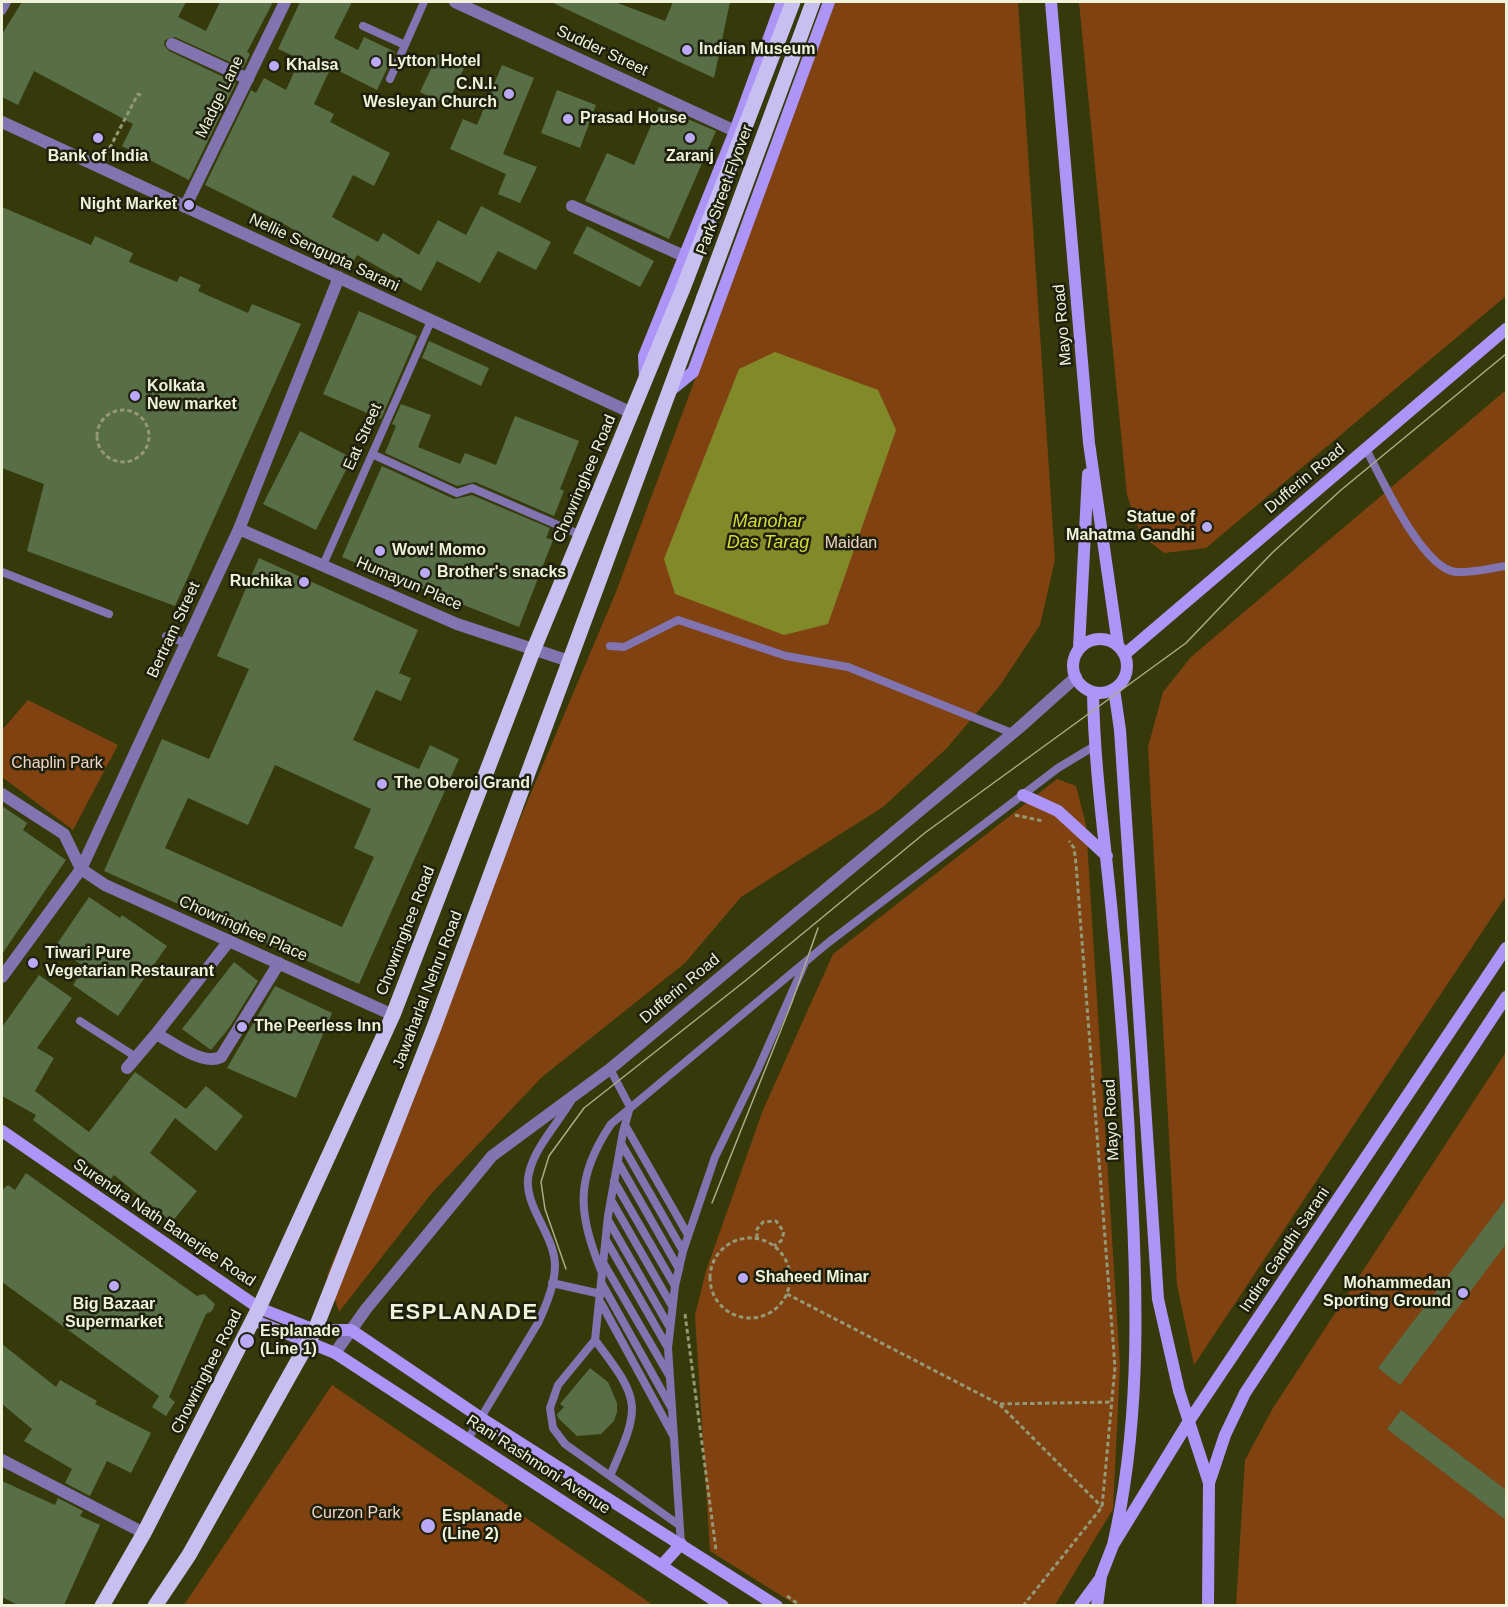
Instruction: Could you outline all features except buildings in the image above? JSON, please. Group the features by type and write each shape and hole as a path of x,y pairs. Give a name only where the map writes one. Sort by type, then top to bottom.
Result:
{"main road":[{"path":"645,382 644,356 735,131 782,2"},
{"name":"Park Street Flyover","path":"645,382 793,2"},
{"name":"Park Street Flyover","path":"671,390 813,2"},
{"path":"569,661 671,390 693,372 829,2"},
{"name":"Mayo Road","path":"1051,2 1089,443 1121,649"},
{"name":"Dufferin Road","path":"1121,649 1366,449 1506,328"},
{"name":"Chowringhee Road","path":"102,1605 144,1533 256,1314 393,1015 533,651 645,382"},
{"path":"1080,648 1092,639 1100,638 1121,649 1127,669 1125,676 1114,689 1093,692 1076,677 1073,662 1080,648 1089,443"},
{"name":"Jawaharlal Nehru Road","path":"315,1330 433,1030 569,661"},
{"name":"Mayo Road","path":"1114,689 1120,730 1158,1299 1189,1421 1209,1483"},
{"name":"Mayo Road","path":"1093,692 1096,745 1121,997 1130,1149 1137,1342 1124,1496 1113,1545"},
{"path":"1023,795 1058,811 1107,855"},
{"name":"Indira Gandhi Sarani","path":"1101,1576 1113,1545 1189,1421 1506,948"},
{"path":"1208,1605 1209,1483 1225,1435 1245,1393 1506,997"},
{"name":"Surendra Nath Banerjee Road","path":"2,1131 256,1314 315,1330"},
{"name":"Rani Rashmoni Avenue","path":"256,1314 308,1344 335,1353 723,1605"},
{"path":"155,1605 189,1555 315,1330 351,1330 481,1418 777,1605"},
{"path":"662,1565 681,1544"},
{"path":"1080,1605 1101,1576"},
{"path":"1097,1605 1101,1576"}],"street":[{"name":"Madge Lane","path":"185,207 285,2"},
{"name":"Sudder Street","path":"455,2 735,131"},
{"path":"172,44 248,79"},
{"name":"Nellie Sengupta Sarani","path":"2,122 632,413"},
{"path":"572,206 684,256"},
{"name":"Bertram Street","path":"2,977 81,869 239,529 339,277"},
{"name":"Humayun Place","path":"239,529 457,624 569,661"},
{"name":"Dufferin Road","path":"335,1353 351,1330 492,1156 610,1069 1012,734 1076,677"},
{"path":"2,794 64,834 81,869"},
{"name":"Chowringhee Place","path":"81,869 105,885 393,1015"},
{"path":"127,1068 229,941"},
{"path":"156,1034 202,1058 216,1060 221,1057 279,963"},
{"path":"2,1463 144,1533"}],"lane":[{"path":"2,11 7,2"},
{"path":"390,79 424,2"},
{"path":"363,26 405,45"},
{"name":"Eat Street","path":"323,565 431,321"},
{"path":"1366,449 1417,538 1437,564 1455,572 1506,566"},
{"path":"372,454 457,493 472,488 581,535"},
{"path":"2,572 109,614"},
{"path":"610,646 624,647 678,620 786,656 848,667 1012,734"},
{"path":"166,636 186,644"},
{"path":"602,1273 588,1239 583,1210 585,1174 596,1146 606,1131 630,1107 806,962 1058,768 1096,745"},
{"path":"681,1544 668,1348 675,1286 683,1251 715,1157 758,1070 806,962"},
{"path":"80,1022 136,1057"},
{"path":"610,1069 630,1107 611,1200 595,1340 558,1385 550,1408 553,1428 565,1444 679,1525"},
{"path":"468,1440 538,1323 552,1283 555,1266 553,1251 532,1199 528,1174 536,1155 574,1095"},
{"path":"625,1125 688,1235"},
{"path":"621,1143 683,1251"},
{"path":"618,1162 679,1269"},
{"path":"614,1181 675,1286"},
{"path":"611,1200 672,1306"},
{"path":"608,1220 670,1328"},
{"path":"606,1240 668,1348"},
{"path":"603,1263 671,1380"},
{"path":"552,1283 601,1299 675,1440"},
{"path":"602,1283 674,1412"},
{"path":"595,1340 625,1379 634,1403 628,1434 610,1476"}],"path":[{"path":"99,167 138,94 142,96"},
{"path":"133,412 147,426 147,446 134,460 113,460 102,451 98,430 111,413 133,412"},
{"path":"998,814 1028,816 1048,822"},
{"path":"1023,1605 1102,1508 1115,1367 1077,864 1074,848 1065,836"},
{"path":"758,1239 759,1225 767,1220 776,1221 784,1232 781,1241 774,1246"},
{"path":"758,1239 774,1246 783,1256 789,1268 790,1281 787,1294 770,1312 746,1317 729,1310 716,1297 712,1287 711,1270 716,1257 734,1241 758,1239"},
{"path":"787,1294 999,1404 1102,1508"},
{"path":"684,1304 714,1549 723,1555"},
{"path":"999,1404 1112,1402"},
{"path":"782,1593 801,1605"}],"green space":[{"name":"Maidan","path":"835,2 1018,2 1055,560 1040,625 1001,684 947,748 883,807 741,897 685,963 542,1077 431,1194 339,1312 327,1275 616,592"},
{"path":"1079,2 1506,2 1506,296 1206,548 1164,553 1141,535 1127,495"},
{"path":"1506,390 1506,896 1194,1365 1177,1285 1148,747 1163,692 1191,657"},
{"name":"Chaplin Park","path":"28,700 118,745 73,830 2,777 2,730"},
{"path":"1057,779 1076,786 1086,825 1120,1365 1113,1509 1055,1605 796,1605 710,1551 695,1315 706,1271 763,1110 833,954"},
{"path":"1506,1052 1506,1605 1236,1606 1245,1460 1273,1408"},
{"name":"Curzon Park","path":"332,1385 653,1605 184,1605"}],"water":[{"name":"Manohar Das Tarag","path":"775,352 878,390 896,430 828,624 784,635 675,594 664,559 739,369"}],"tram line":[{"path":"566,1269 545,1209 541,1182 549,1156 584,1108 745,981 926,832 1186,643 1272,553 1341,490 1506,354"},
{"path":"712,1203 792,1002 818,928"}],"place":[{"name":"Indian Museum","path":"687,50"},
{"name":"Lytton Hotel","path":"376,62"},
{"name":"Khalsa","path":"274,66"},
{"name":"C.N.I. Wesleyan Church","path":"509,94"},
{"name":"Prasad House","path":"568,119"},
{"name":"Bank of India","path":"98,138"},
{"name":"Zaranj","path":"690,138"},
{"name":"Night Market","path":"189,205"},
{"name":"Kolkata New market","path":"135,396"},
{"name":"Statue of Mahatma Gandhi","path":"1207,527"},
{"name":"Wow! Momo","path":"380,551"},
{"name":"Brother's snacks","path":"425,573"},
{"name":"Ruchika","path":"304,582"},
{"name":"The Oberoi Grand","path":"382,784"},
{"name":"Tiwari Pure Vegetarian Restaurant","path":"33,963"},
{"name":"The Peerless Inn","path":"242,1027"},
{"name":"Shaheed Minar","path":"743,1278"},
{"name":"Big Bazaar Supermarket","path":"114,1286"},
{"name":"Mohammedan Sporting Ground","path":"1463,1293"},
{"name":"Esplanade (Line 1)","path":"247,1341"},
{"name":"Esplanade (Line 2)","path":"428,1526"}],"district":[{"name":"ESPLANADE","path":"464,1313"}]}
